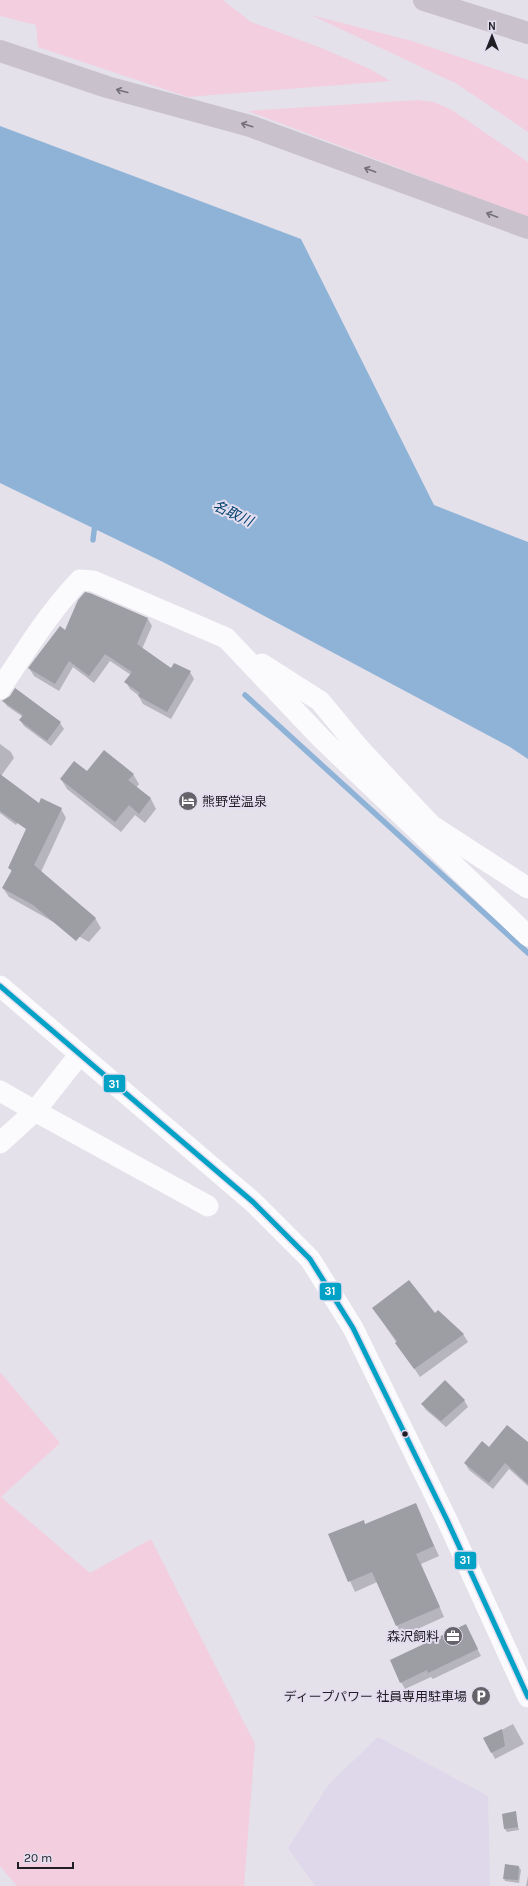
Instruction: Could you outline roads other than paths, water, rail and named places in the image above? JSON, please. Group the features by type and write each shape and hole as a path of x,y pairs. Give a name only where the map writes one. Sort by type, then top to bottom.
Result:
{"highway":[{"path":"424,0 528,33"},
{"path":"0,51 107,87 250,126 528,228"}],"street":[{"path":"0,689 68,592 80,580 93,581 226,638 321,738 528,936"},
{"path":"231,644 320,701 359,748 431,825 528,888"},
{"path":"0,986 253,1202 310,1259 353,1328 447,1520 528,1697"},
{"path":"0,1143 35,1111 80,1054"},
{"path":"0,1091 208,1206"}],"water":[{"name":"名取川","path":"0,126 301,239 434,505 528,542 528,759 510,747 163,562 0,483"}],"waterway":[{"path":"93,540 95,523"},
{"path":"245,695 528,953"}],"place":[{"name":"熊野堂温泉","path":"188,801"},
{"name":"森沢飼料","path":"453,1636"},
{"name":"ディープパワー 社員専用駐車場","path":"481,1696"}]}
